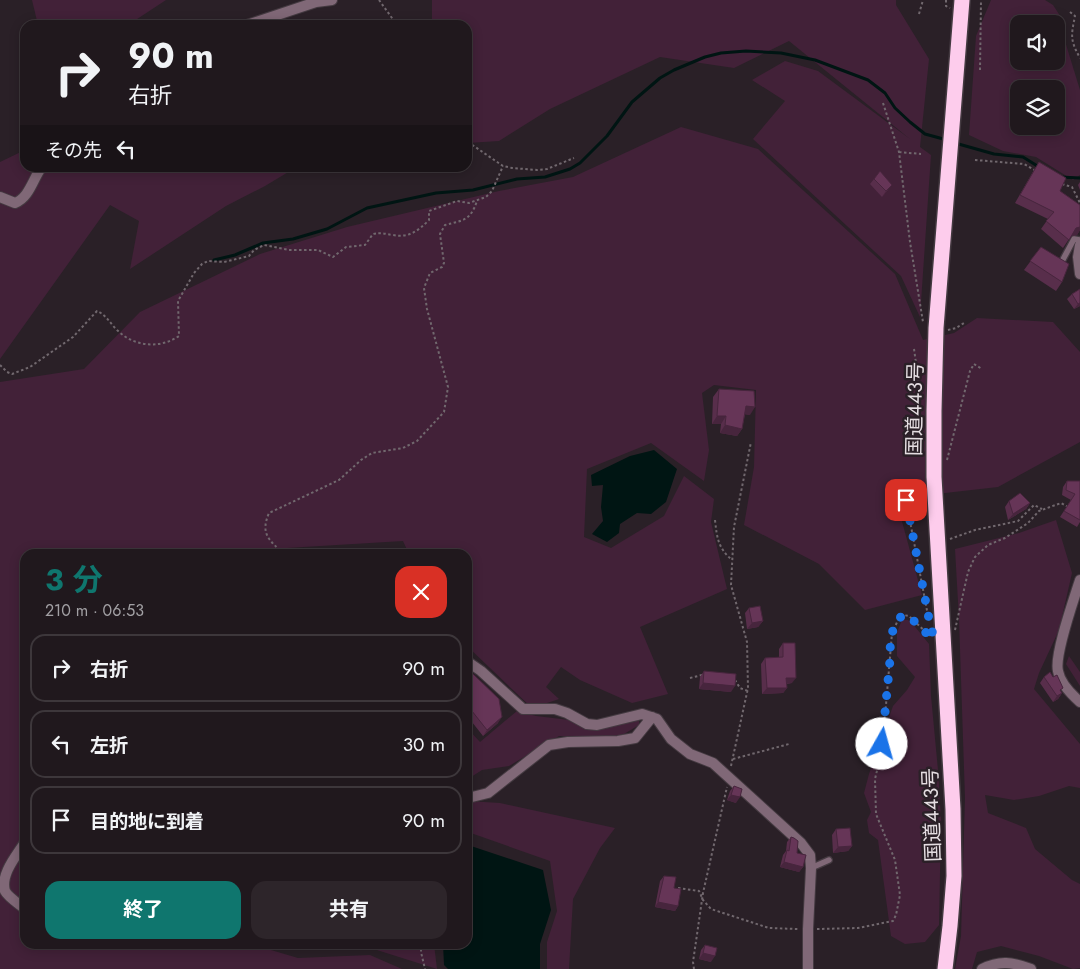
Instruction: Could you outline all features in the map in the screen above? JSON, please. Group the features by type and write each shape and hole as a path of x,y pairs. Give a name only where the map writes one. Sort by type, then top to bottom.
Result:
{"highway":[{"name":"国道443号","path":"945,969 954,866 954,809 934,477 934,398 936,330 962,0"}],"street":[{"path":"262,20 316,2 332,0"},
{"path":"0,197 15,204 20,202 39,172"},
{"path":"1080,245 1078,257 1080,274"},
{"path":"1080,580 1057,656 1058,671 1066,688 1080,702"},
{"path":"472,665 482,671 523,709 555,709 587,724 598,725 642,714 657,719 671,739 690,754 714,763 729,776 801,843 810,855 808,969"},
{"path":"472,797 488,793 549,745 568,742 618,741 635,738 652,717"},
{"path":"20,849 7,868 2,880 5,891 20,904"},
{"path":"982,969 995,962 1019,964 1031,969"}],"lane":[{"path":"1059,266 1074,240 1080,240"},
{"path":"811,868 829,860"}],"path":[{"path":"379,0 393,20"},
{"path":"919,14 923,0"},
{"path":"980,70 982,0"},
{"path":"1070,12 1076,16 1072,33 1072,44 1080,58"},
{"path":"883,103 899,152 910,242 923,322 936,330 956,328 964,323"},
{"path":"472,145 503,166 525,169 547,169 574,158"},
{"path":"899,152 921,154"},
{"path":"975,160 1024,164 1040,174"},
{"path":"0,364 7,372 12,374 30,367 73,337 96,311 102,313 117,330 134,341 145,344 170,342 179,336 178,301 194,273 202,264 208,261 224,262 249,256 254,250 264,245 289,250 318,250 333,257 346,247 365,245 373,234 382,232 402,236 417,232 429,220 429,211 456,201 469,203 486,197 492,191 503,166"},
{"path":"1057,183 1072,187 1080,202"},
{"path":"279,549 266,534 265,522 269,512 339,480 361,460 372,453 403,448 417,441 444,412 448,387 427,309 424,288 430,273 442,267 444,263 440,234 445,225 463,220 473,213 477,201"},
{"path":"914,349 920,391 934,398"},
{"path":"934,477 944,469 946,464 970,370 974,364 982,369"},
{"path":"694,969 693,962 703,900 748,690 747,642 732,585 732,560 734,527 751,442"},
{"path":"906,500 930,624"},
{"path":"944,642 954,633 968,572 975,557 988,545 1005,538 1028,523 1042,510 1061,502 1068,507"},
{"path":"938,543 975,530 1018,521 1034,505 1042,510"},
{"path":"715,520 722,552 732,560"},
{"path":"678,888 699,891 703,900 711,909 769,928 858,928 893,921 900,896 895,860 876,814 874,798 886,705 890,646 892,633 899,618 903,615 909,616 929,636 934,638 932,631"},
{"path":"690,678 705,675"},
{"path":"734,677 740,688 748,690"},
{"path":"733,759 789,744"},
{"path":"421,949 425,969"}],"shaded area":[{"path":"32,0 166,0 136,20 37,20"},
{"path":"432,0 896,0 896,5 929,59 920,147 931,155 920,317 901,276 753,139 785,101 752,80 785,61 818,71 910,139 789,41 734,68 660,57 550,109 499,141 472,143 472,20 432,20"},
{"path":"991,0 1045,0 1053,5 1060,15 1010,15 1010,70 1065,70 1065,41 1080,90 1080,175 1073,180 1036,157 1003,151 969,135 976,36"},
{"path":"681,127 758,149 895,274 923,340 954,333 977,318 1053,322 1080,352 1080,442 998,487 901,498 897,503 922,595 865,610 819,564 744,525 754,467 756,390 714,385 702,393 709,450 704,481 651,443 587,469 584,537 611,548 664,516 684,476 714,499 711,522 727,589 640,627 668,694 632,703 580,680 561,667 546,687 559,699 532,708 472,651 472,549 407,549 403,541 287,549 20,549 20,949 268,949 298,958 370,955 402,969 0,969 0,382 84,369 140,312 260,254 347,227 499,191 573,177"},
{"path":"20,152 20,172 288,172 226,206 130,269 139,221 110,205 0,359 0,162"},
{"path":"654,450 677,469 666,502 651,514 637,513 620,524 619,533 607,542 592,534 603,521 601,507 603,485 592,486 591,475 630,456"},
{"path":"1056,520 1072,573 1059,630 1039,673 1034,689 1080,744 1080,788 1069,786 1039,796 1014,800 985,795 988,813 1026,828 1035,849 1072,880 1080,884 1080,968 1073,969 1039,956 1001,946 977,952 972,969 955,969 961,936 965,798 955,549 1019,533"},
{"path":"902,620 908,620 912,623 929,644 931,696 941,820 939,925 925,942 905,944 891,936 878,840 869,833 867,820 871,812 864,793 893,706 915,677 897,656 897,632"},
{"path":"1069,656 1080,672 1080,686 1066,664"},
{"path":"517,711 536,716 611,725 639,720 639,725 624,734 607,738 559,736 509,766 482,770 472,776 472,733 480,742"},
{"path":"472,801 500,803 615,828 600,848 573,899 569,969 547,969 547,942 557,911 550,861 472,833"},
{"path":"472,846 543,870 551,910 540,944 540,969 448,969 444,965 443,949 472,949"},
{"path":"374,949 435,949 437,969"}],"building":[{"path":"1039,162 1066,178 1060,191 1080,205 1080,227 1076,228 1069,240 1046,221 1054,212 1020,195"},
{"path":"880,171 892,185 886,191 874,179"},
{"path":"1041,247 1069,264 1062,282 1030,261"},
{"path":"1080,289 1080,303 1078,304 1072,294"},
{"path":"719,389 754,391 755,407 746,406 742,429 725,425 726,416 717,416"},
{"path":"1067,481 1080,481 1080,520 1064,511 1075,494 1066,490"},
{"path":"1020,493 1030,503 1013,514 1009,501"},
{"path":"760,606 763,621 752,623 749,608"},
{"path":"783,643 795,643 796,678 786,678 787,688 767,688 765,658 783,657"},
{"path":"704,671 736,674 735,686 703,683"},
{"path":"1050,672 1053,677 1057,675 1063,688 1060,690 1062,693 1057,696 1044,677"},
{"path":"472,673 499,699 502,717 487,730 472,711"},
{"path":"734,786 742,789 740,797 731,795"},
{"path":"850,828 852,846 838,847 836,829"},
{"path":"791,837 798,841 797,853 806,855 803,867 784,862 787,850 789,851"},
{"path":"664,876 676,877 674,888 681,889 678,906 658,902"},
{"path":"705,945 717,948 715,956 703,953"}],"waterway":[{"path":"214,260 235,255 263,243 293,239 327,229 367,208 436,193 473,190 517,179 545,177 570,169 580,163 607,136 632,102 660,78 705,57 721,53 746,51 781,53 815,60 868,80 885,93 895,108 925,134 947,140"},
{"path":"955,143 994,154 1023,157 1039,167"},
{"path":"1060,177 1080,178"}],"route":[{"path":"882,744 890,646 892,633 899,618 903,615 909,616 929,636 934,638 906,500"}]}
